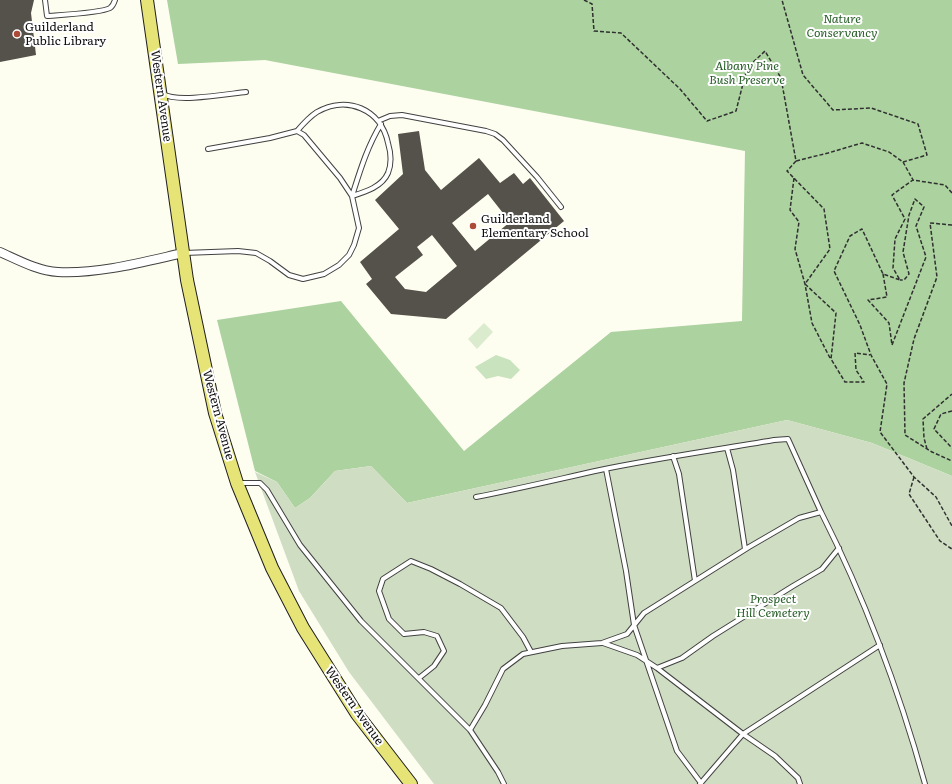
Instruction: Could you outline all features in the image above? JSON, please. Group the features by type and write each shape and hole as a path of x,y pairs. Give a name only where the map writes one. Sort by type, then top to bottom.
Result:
{"main road":[{"name":"Western Avenue","path":"147,0 188,287 215,414 237,483 272,568 303,628 357,714 411,784"}],"street":[{"path":"0,252 25,264 57,272 113,268 183,253"}],"lane":[{"path":"45,0 47,16 106,9 113,5 115,0"},
{"path":"160,93 173,98 246,92"},
{"path":"208,149 270,138 297,131 307,119 316,112 329,107 346,104 359,108 372,115 380,122 387,135 391,161 387,174 375,187 352,196"},
{"path":"352,196 363,161 380,122 390,116 402,115 495,134 503,140 537,177 560,206"},
{"path":"183,253 238,251 256,253 289,275 303,279 324,274 340,265 354,246 358,228 352,196 340,178 304,135 297,131"},
{"path":"476,497 673,456 788,439 853,578 880,645 901,702 925,784"},
{"path":"727,448 745,549"},
{"path":"673,456 680,482 695,581"},
{"path":"606,469 626,571 634,625 677,750 700,784 743,734 880,645"},
{"path":"237,483 260,483 267,490 300,545 361,621 470,730 498,772 504,784"},
{"path":"470,730 485,705 503,669 523,654 562,646 602,643 627,634 644,613 745,549 800,518 821,512"},
{"path":"657,668 682,658 713,636 822,569 839,548"},
{"path":"419,678 434,666 444,651 437,636 424,632 404,634 389,619 379,591 383,579 411,561 431,569 460,584 501,608 523,637 531,652"},
{"path":"602,643 637,655 657,668 743,734 775,756 798,778 800,784"}],"path":[{"path":"584,0 592,4 594,30 621,33 680,89 707,121 736,111 748,68 765,51 781,78 796,161"},
{"path":"782,0 803,75 833,110 872,108 918,124 927,155 903,162"},
{"path":"805,284 830,249 824,209 787,171 796,161 828,154 862,143 889,152 903,162 913,180"},
{"path":"794,178 790,210 799,222 795,249 805,284 812,323 831,360 845,382 864,382 856,370 855,353 871,355"},
{"path":"900,280 893,268 895,239 905,219 892,195 913,180 945,184 952,193"},
{"path":"883,274 900,280 904,280 909,274 903,252 909,215 914,199 924,207 916,226 926,258 892,345 889,323 868,300 887,297 883,274 862,229 850,236 834,271 860,325 871,355 887,384 880,432 914,476 936,497 952,526"},
{"path":"952,225 930,223 937,278 914,340 904,383 905,435 926,449 952,461"},
{"path":"805,284 836,313 831,360"},
{"path":"926,449 923,419 952,394"},
{"path":"952,411 941,414 934,429 952,448"},
{"path":"914,476 909,494 940,541 952,549"}],"green space":[{"path":"167,0 952,0 952,476 872,443 787,420 407,503 371,466 335,471 310,498 295,508 277,482 255,471 217,320 341,301 464,451 611,332 742,321 745,151 265,60 178,64"},
{"path":"484,323 493,332 477,349 468,339"},
{"path":"496,355 510,360 520,370 511,379 498,376 486,379 475,367"},
{"name":"Prospect Hill Cemetery","path":"787,420 872,443 952,476 952,784 434,784 349,672 299,591 255,472 277,482 295,508 310,498 335,471 371,466 407,503"}],"building":[{"name":"Guilderland Public Library","path":"0,0 34,0 31,13 36,55 0,62"},
{"name":"Guilderland Elementary School","path":"419,131 425,170 441,190 479,158 500,183 514,173 523,184 530,178 564,221 446,319 391,314 366,284 372,279 360,262 399,229 375,200 403,174 398,134","holes":["488,194 510,222 475,251 452,223","432,235 457,266 426,292 405,289 395,277 423,255 417,247"]}],"place":[{"name":"Guilderland Public Library","path":"17,34"},
{"name":"Guilderland Elementary School","path":"473,226"}],"park label":[{"name":"Nature Conservancy","path":"842,26"},
{"name":"Albany Pine Bush Preserve","path":"747,73"}]}
